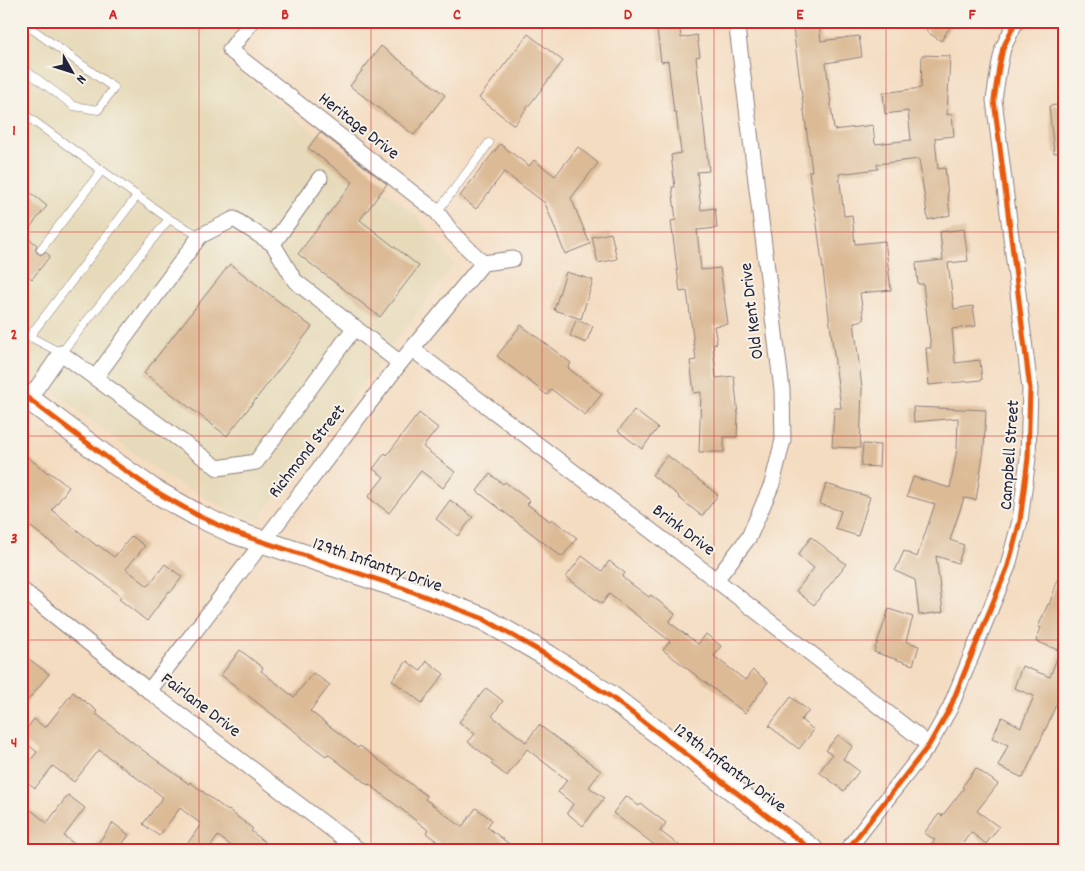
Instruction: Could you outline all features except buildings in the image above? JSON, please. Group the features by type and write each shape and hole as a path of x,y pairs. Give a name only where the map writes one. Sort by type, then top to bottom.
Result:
{"street":[{"name":"Heritage Drive","path":"252,21 230,50 437,212 454,234 483,264"},
{"name":"Old Kent Drive","path":"716,580 749,537 772,484 783,440 782,390 737,28 738,21"},
{"name":"Campbell Street","path":"847,850 929,745 950,708 1008,566 1020,521 1028,458 1030,389 994,100 1003,48 1016,21"},
{"path":"273,244 320,178"},
{"path":"95,378 200,236 234,219 273,244 296,281 400,363"},
{"path":"483,264 513,259"},
{"name":"Richmond Street","path":"149,691 400,363 483,264"},
{"path":"25,396 61,353 218,468 256,462 355,327"},
{"name":"Brink Drive","path":"412,348 929,745"},
{"name":"129th Infantry Drive","path":"25,396 153,490 197,515 233,532 403,588 484,619 548,656 611,697 812,850"},
{"name":"Fairlane Drive","path":"21,589 149,691 359,850"}],"lane":[{"path":"21,21 114,88 98,110 74,106 21,67"},
{"path":"21,112 168,219 200,236"},
{"path":"437,212 489,143"},
{"path":"41,248 102,170"},
{"path":"29,337 137,196"},
{"path":"21,332 61,353 168,219"}],"shaded area":[{"path":"21,21 246,21 220,57 418,217 454,265 258,520 240,516 166,477 21,368"}],"cycle path":[{"path":"847,850 929,745 950,708 1008,566 1020,521 1028,458 1030,389 994,100 1003,48 1016,21"},
{"path":"21,393 153,490 197,515 233,532 403,588 484,619 548,656 611,697 812,850"}]}
